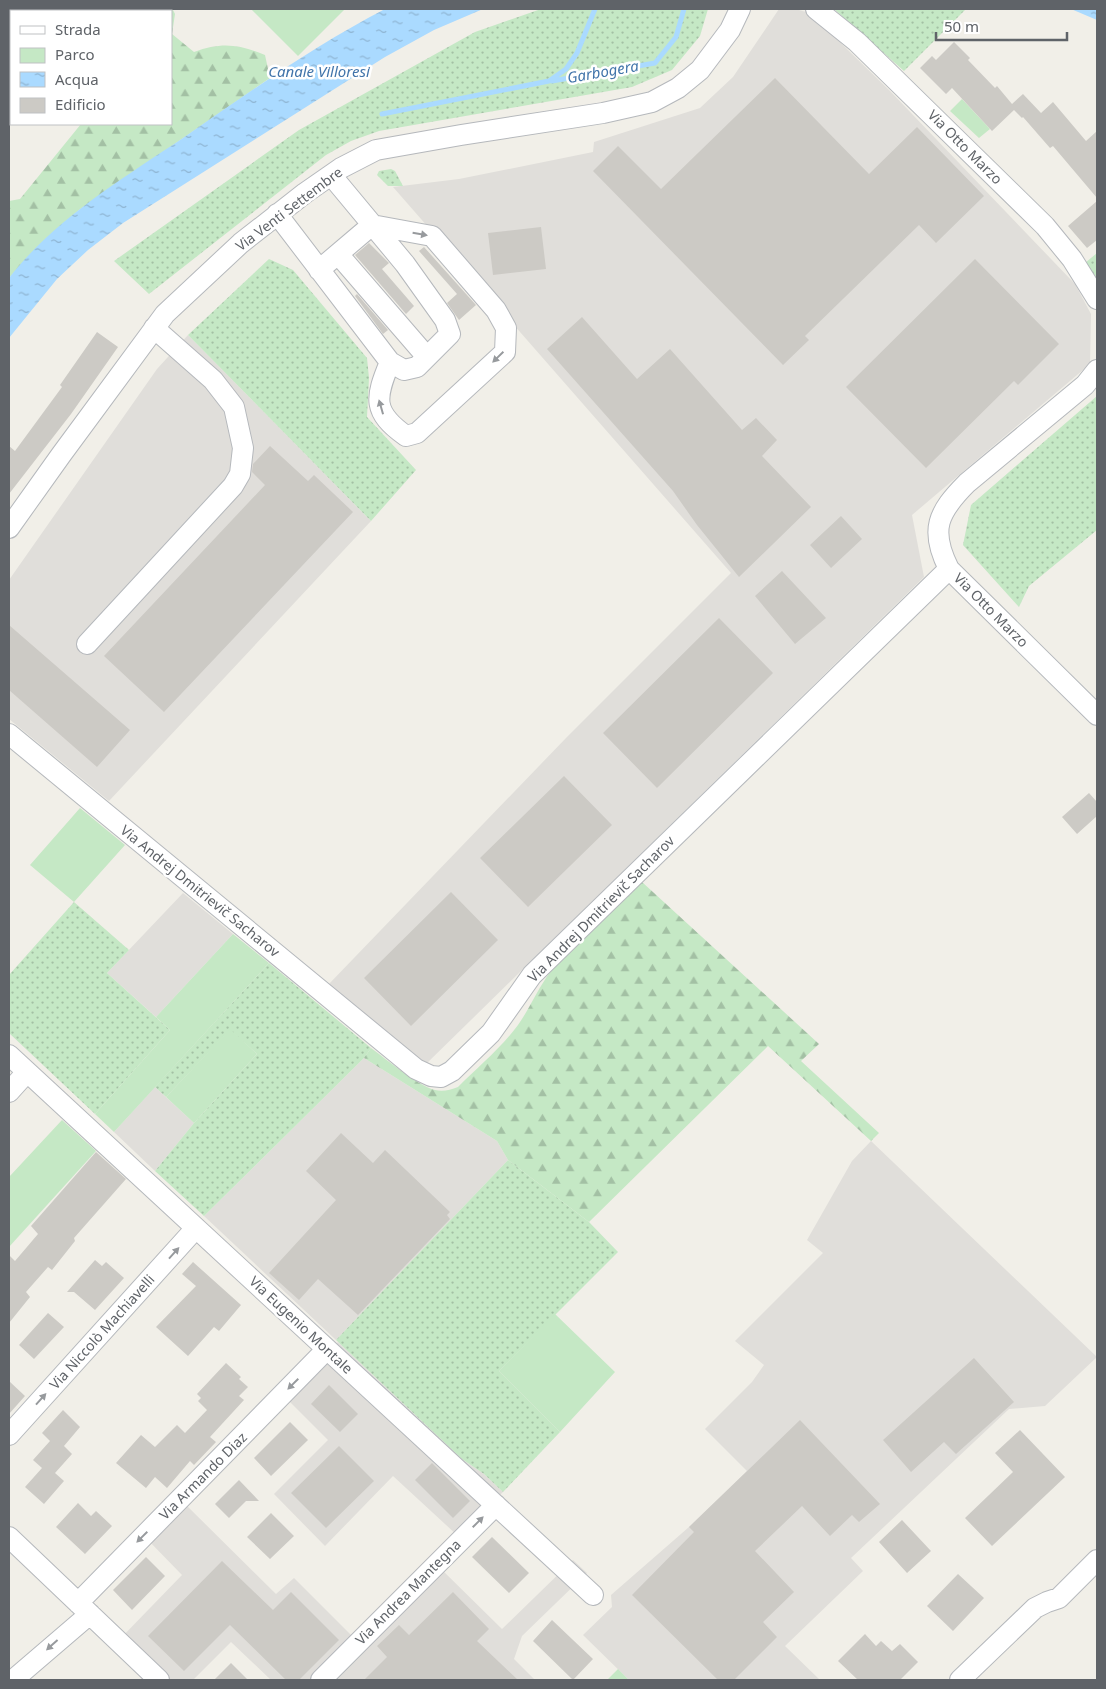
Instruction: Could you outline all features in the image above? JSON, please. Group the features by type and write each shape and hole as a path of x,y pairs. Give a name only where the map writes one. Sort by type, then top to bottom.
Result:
{"street":[{"name":"Via Venti Settembre","path":"9,528 164,314 226,257 304,193 331,175 376,150 603,113 652,102 678,88 700,70 730,30 740,9"},
{"name":"Via Otto Marzo","path":"816,9 857,42 1044,226 1072,259 1097,299"},
{"path":"277,214 390,362 404,370 417,366 450,334 445,320 405,264 331,175"},
{"path":"319,270 372,225"},
{"path":"372,225 432,236 496,310 506,328 505,352 417,433 406,436 393,427 382,414 378,398 390,362"},
{"path":"338,254 427,357"},
{"path":"86,644 233,486 240,474 243,448 234,406 213,380 154,328"},
{"name":"Via Otto Marzo","path":"1097,370 1085,385 967,484 952,499 941,516 938,533 940,552 949,569 1097,715"},
{"name":"Via Andrej Dmitrievič Sacharov","path":"9,734 416,1069 431,1076 441,1077 452,1072 490,1034 532,975 949,569"},
{"name":"Via Eugenio Montale","path":"9,1055 593,1595"},
{"path":"9,1092 27,1072"},
{"name":"Via Niccolò Machiavelli","path":"9,1435 196,1228"},
{"name":"Via Armando Diaz","path":"13,1680 84,1608 327,1349"},
{"name":"Via Andrea Mantegna","path":"321,1680 496,1504"},
{"path":"9,1536 159,1680"},
{"path":"960,1680 1035,1608 1059,1598 1097,1560"}],"shaded area":[{"path":"779,9 795,9 810,13 890,91 1075,284 1091,314 1090,364 912,515 924,577 425,1065 328,985 566,738 731,573 393,187 459,179 593,152 594,142 700,108 733,77"},
{"path":"188,335 371,521 109,801 9,719 9,580 157,369"},
{"path":"183,893 233,934 156,1017 107,973"},
{"path":"364,1058 497,1141 508,1160 336,1340 204,1216"},
{"path":"155,1087 194,1123 155,1171 114,1132"},
{"path":"871,1141 1097,1357 1045,1406 1009,1409 851,1558 863,1571 785,1646 820,1680 629,1680 583,1635 612,1607 611,1595 689,1527 747,1471 705,1429 752,1382 764,1365 735,1341 823,1253 807,1240 852,1161"},
{"path":"338,1342 462,1459 484,1474 503,1492 458,1536 393,1476 325,1546 274,1494 328,1440 285,1397"},
{"path":"182,1501 276,1594 294,1578 359,1643 438,1566 502,1629 573,1560 587,1573 522,1636 514,1659 535,1680 271,1680 231,1642 193,1680 158,1680 118,1641 182,1575 146,1538"}],"green space":[{"path":"156,9 173,10 175,14 172,34 172,10 154,10"},
{"path":"251,9 345,9 298,56"},
{"path":"541,9 708,9 700,36 672,70 632,87 379,131 351,141 326,155 149,294 114,261 299,130 475,32"},
{"path":"834,9 966,9 904,71"},
{"path":"172,34 194,52 213,47 230,46 247,48 265,55 270,78 79,210 49,236 9,278 9,201 20,199 80,125 172,125"},
{"path":"962,99 990,129 979,138 950,111"},
{"path":"391,169 395,171 403,186 388,186 377,175 379,171"},
{"path":"1097,253 1097,278 1085,263"},
{"path":"269,259 293,270 367,358 369,378 367,417 416,470 371,521 188,335"},
{"path":"1097,396 1097,530 1029,586 1019,607 963,545 971,505"},
{"path":"80,808 125,845 74,902 30,865"},
{"path":"642,882 819,1044 801,1061 879,1133 871,1141 768,1046 589,1222 508,1160 497,1141 364,1058 371,1048 411,1078 428,1087 441,1091 458,1087 511,1033 551,971"},
{"path":"74,902 129,950 107,973 170,1030 95,1114 9,1033 9,975"},
{"path":"233,934 269,963 114,1132 95,1114 170,1030 156,1017"},
{"path":"269,963 371,1048 364,1058 204,1216 155,1171 194,1123 257,1054 230,1030 166,1097 155,1087"},
{"path":"230,1029 257,1054 194,1123 166,1097"},
{"path":"62,1120 96,1151 9,1247 9,1177"},
{"path":"508,1160 589,1222 618,1252 499,1371 560,1432 503,1492 484,1474 462,1459 336,1340"},
{"path":"555,1314 615,1372 560,1432 499,1371"},
{"path":"618,1669 629,1680 607,1680"}],"water":[{"name":"Canale Villoresi","path":"385,9 483,9 434,30 385,57 123,223 88,250 57,279 9,338 9,278 47,237 90,201 257,87 333,38"},
{"path":"1071,9 1097,9 1097,20"}],"building":[{"path":"954,42 970,58 968,60 995,88 997,86 1012,104 1023,94 1041,113 1053,102 1086,141 1097,131 1097,198 1053,146 1050,148 1023,117 1014,110 992,131 952,88 946,94 920,68 932,56 936,60"},
{"path":"775,78 869,174 917,127 984,196 936,243 919,225 805,336 809,340 783,365 593,171 618,146 661,189"},
{"path":"1097,201 1097,240 1087,248 1068,226"},
{"path":"541,227 546,269 493,275 488,233"},
{"path":"369,243 389,263 382,269 414,306 406,314 355,255"},
{"path":"424,247 476,305 459,320 447,303 457,294 419,251"},
{"path":"975,259 1059,344 1018,385 1014,381 926,468 846,387"},
{"path":"357,294 388,330 383,334 355,296"},
{"path":"582,317 637,379 670,349 742,430 756,418 777,440 762,456 811,507 739,577 697,525 673,491 547,349"},
{"path":"97,332 118,347 71,414 9,494 9,446 15,451 62,387 60,385"},
{"path":"270,446 308,481 314,475 353,512 164,712 104,656 265,485 252,472 253,464"},
{"path":"841,516 862,539 831,568 810,545"},
{"path":"782,571 826,618 795,644 755,596"},
{"path":"719,618 773,673 657,788 603,733"},
{"path":"9,625 130,730 97,767 9,690"},
{"path":"564,776 612,825 528,907 480,858"},
{"path":"1089,793 1097,802 1097,816 1077,834 1062,817"},
{"path":"451,892 498,940 411,1026 364,978"},
{"path":"341,1133 373,1163 385,1150 450,1212 447,1215 450,1219 358,1315 318,1279 299,1300 269,1273 336,1200 306,1171"},
{"path":"96,1152 126,1179 74,1238 75,1241 52,1270 48,1267 26,1292 30,1297 9,1323 9,1255 15,1261 38,1234 31,1226"},
{"path":"95,1260 102,1266 106,1262 124,1278 95,1310 74,1292 67,1292"},
{"path":"193,1262 241,1305 219,1331 214,1327 188,1356 156,1327 196,1286 182,1274"},
{"path":"48,1313 64,1327 34,1359 19,1345"},
{"path":"974,1358 1014,1402 956,1454 944,1442 911,1472 883,1440"},
{"path":"226,1363 241,1377 239,1379 248,1387 239,1396 244,1400 210,1437 216,1442 194,1465 190,1461 167,1488 155,1477 146,1488 116,1463 141,1435 155,1447 177,1425 185,1433 207,1410 198,1401 201,1398 197,1394"},
{"path":"9,1381 25,1396 9,1414"},
{"path":"329,1385 358,1414 340,1432 311,1404"},
{"path":"63,1410 80,1427 64,1446 72,1454 55,1473 64,1481 44,1504 25,1487 42,1468 33,1460 50,1441 42,1433"},
{"path":"800,1420 880,1504 859,1522 852,1515 830,1536 802,1506 755,1551 794,1592 763,1622 777,1637 734,1680 718,1680 632,1595 694,1532 689,1527"},
{"path":"290,1422 308,1440 271,1476 254,1458"},
{"path":"1020,1430 1065,1477 992,1546 965,1518 1013,1472 995,1453"},
{"path":"339,1446 374,1481 326,1528 291,1493"},
{"path":"432,1463 470,1501 453,1518 415,1480"},
{"path":"239,1480 259,1501 246,1501 229,1518 215,1504"},
{"path":"78,1503 91,1516 96,1511 112,1526 85,1554 56,1527"},
{"path":"271,1513 294,1536 270,1559 247,1537"},
{"path":"902,1520 931,1551 907,1573 879,1542"},
{"path":"492,1537 529,1573 509,1593 472,1557"},
{"path":"146,1557 165,1576 132,1610 113,1590"},
{"path":"222,1561 273,1610 291,1592 339,1640 299,1680 286,1680 230,1625 184,1671 148,1636"},
{"path":"958,1574 984,1598 953,1631 927,1606"},
{"path":"453,1592 489,1629 477,1641 518,1680 364,1680 387,1657 377,1646 399,1625 409,1635"},
{"path":"552,1620 593,1659 573,1680 533,1641"},
{"path":"865,1634 876,1646 881,1641 892,1651 900,1644 918,1662 900,1680 858,1680 838,1661"},
{"path":"231,1663 248,1680 214,1680"}],"waterway":[{"name":"Garbogera","path":"382,114 549,81 566,69 577,53 595,9"},
{"name":"Garbogera","path":"552,81 655,63 676,37 684,9"}]}
